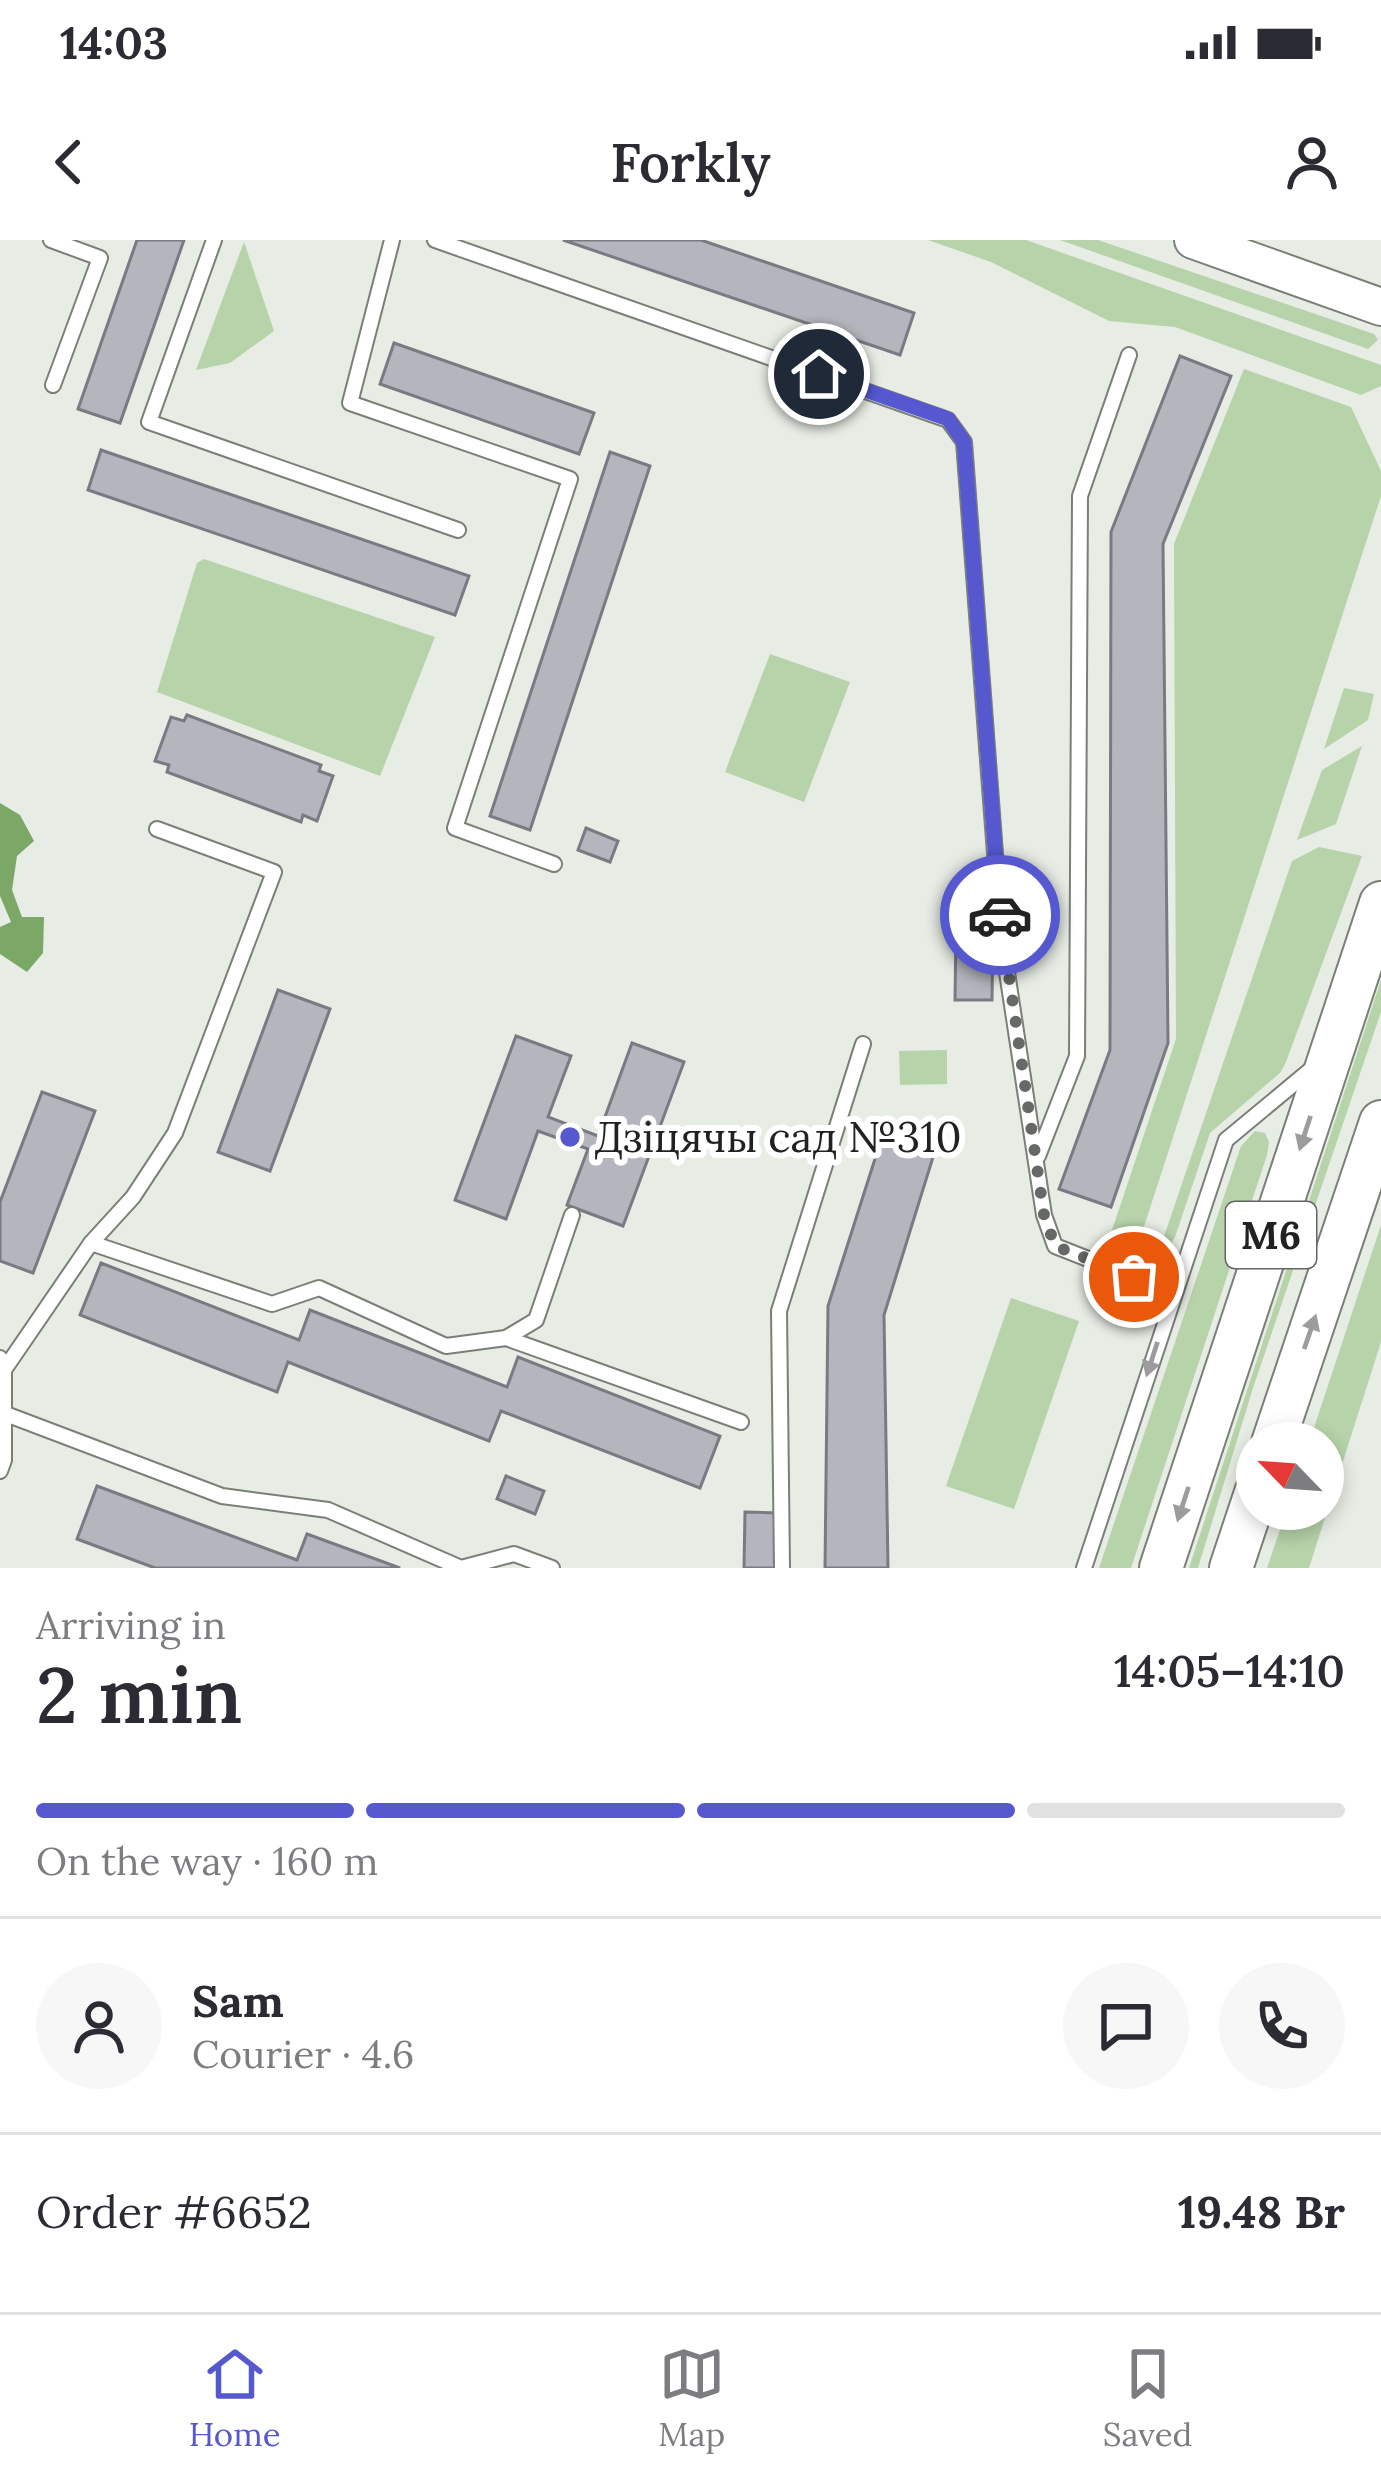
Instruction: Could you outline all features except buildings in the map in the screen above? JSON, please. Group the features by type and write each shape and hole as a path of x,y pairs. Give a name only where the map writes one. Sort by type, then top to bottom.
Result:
{"main road":[{"path":"1192,240 1381,307"},
{"name":"М6","path":"1161,1568 1381,902"},
{"name":"М6","path":"1280,1422 1381,1122"},
{"path":"1231,1568 1244,1530"}],"lane":[{"path":"51,240 100,258 53,385"},
{"path":"214,240 149,422 458,530"},
{"path":"392,240 350,403 570,479 455,828 554,864"},
{"path":"435,240 948,419 964,442 1001,934 1044,1215 1055,1246 1134,1277 1175,1286"},
{"path":"1036,1160 1077,1056 1080,496 1129,355"},
{"path":"0,1471 4,1460 2,1364 91,1243 133,1197 175,1133 274,872 157,829"},
{"path":"782,1568 779,1311 863,1044"},
{"path":"1084,1568 1226,1139 1332,1052"},
{"path":"91,1243 272,1304 319,1288 446,1346 506,1338 536,1320 572,1215"},
{"path":"506,1338 741,1422"},
{"path":"3,1413 222,1496 328,1510 461,1568 514,1554 552,1568"}],"shaded area":[{"path":"928,240 1026,240 1381,365 1381,386 1361,395 1175,327 1109,321 991,262"},
{"path":"1060,240 1098,240 1374,334 1378,340 1368,349"},
{"path":"244,242 274,331 230,363 196,370"},
{"path":"1244,369 1351,407 1381,471 1381,496 1139,1242 1111,1233 1176,1039 1174,544"},
{"path":"204,559 435,637 380,776 157,692 197,563"},
{"path":"770,654 850,682 804,802 725,772"},
{"path":"1344,688 1374,694 1368,720 1324,749"},
{"path":"1362,746 1336,824 1297,840 1322,770"},
{"path":"0,803 20,815 34,841 17,856 12,890 22,917 44,917 43,953 27,972 0,954 0,927 11,922 0,896"},
{"path":"1319,847 1362,856 1286,1062 1280,1073 1210,1133 1175,1237 1159,1251 1292,861"},
{"path":"1381,980 1381,1012 1243,1422 1237,1422"},
{"path":"947,1050 947,1084 900,1085 899,1051"},
{"path":"1255,1131 1265,1133 1267,1155 1131,1568 1099,1568 1241,1146"},
{"path":"1381,1225 1381,1342 1344,1458 1344,1422 1316,1422"},
{"path":"1011,1298 1079,1321 1014,1509 946,1486"},
{"path":"1236,1424 1236,1444 1198,1568 1189,1568"},
{"path":"1280,1530 1321,1530 1309,1568 1267,1568"}],"way so far":[{"path":"1000,915 1044,1215 1055,1246 1134,1277"}],"place":[{"name":"Дзіцячы сад №310","path":"570,1137"}],"route":[{"path":"819,374 948,419 964,442 1000,915"}]}
